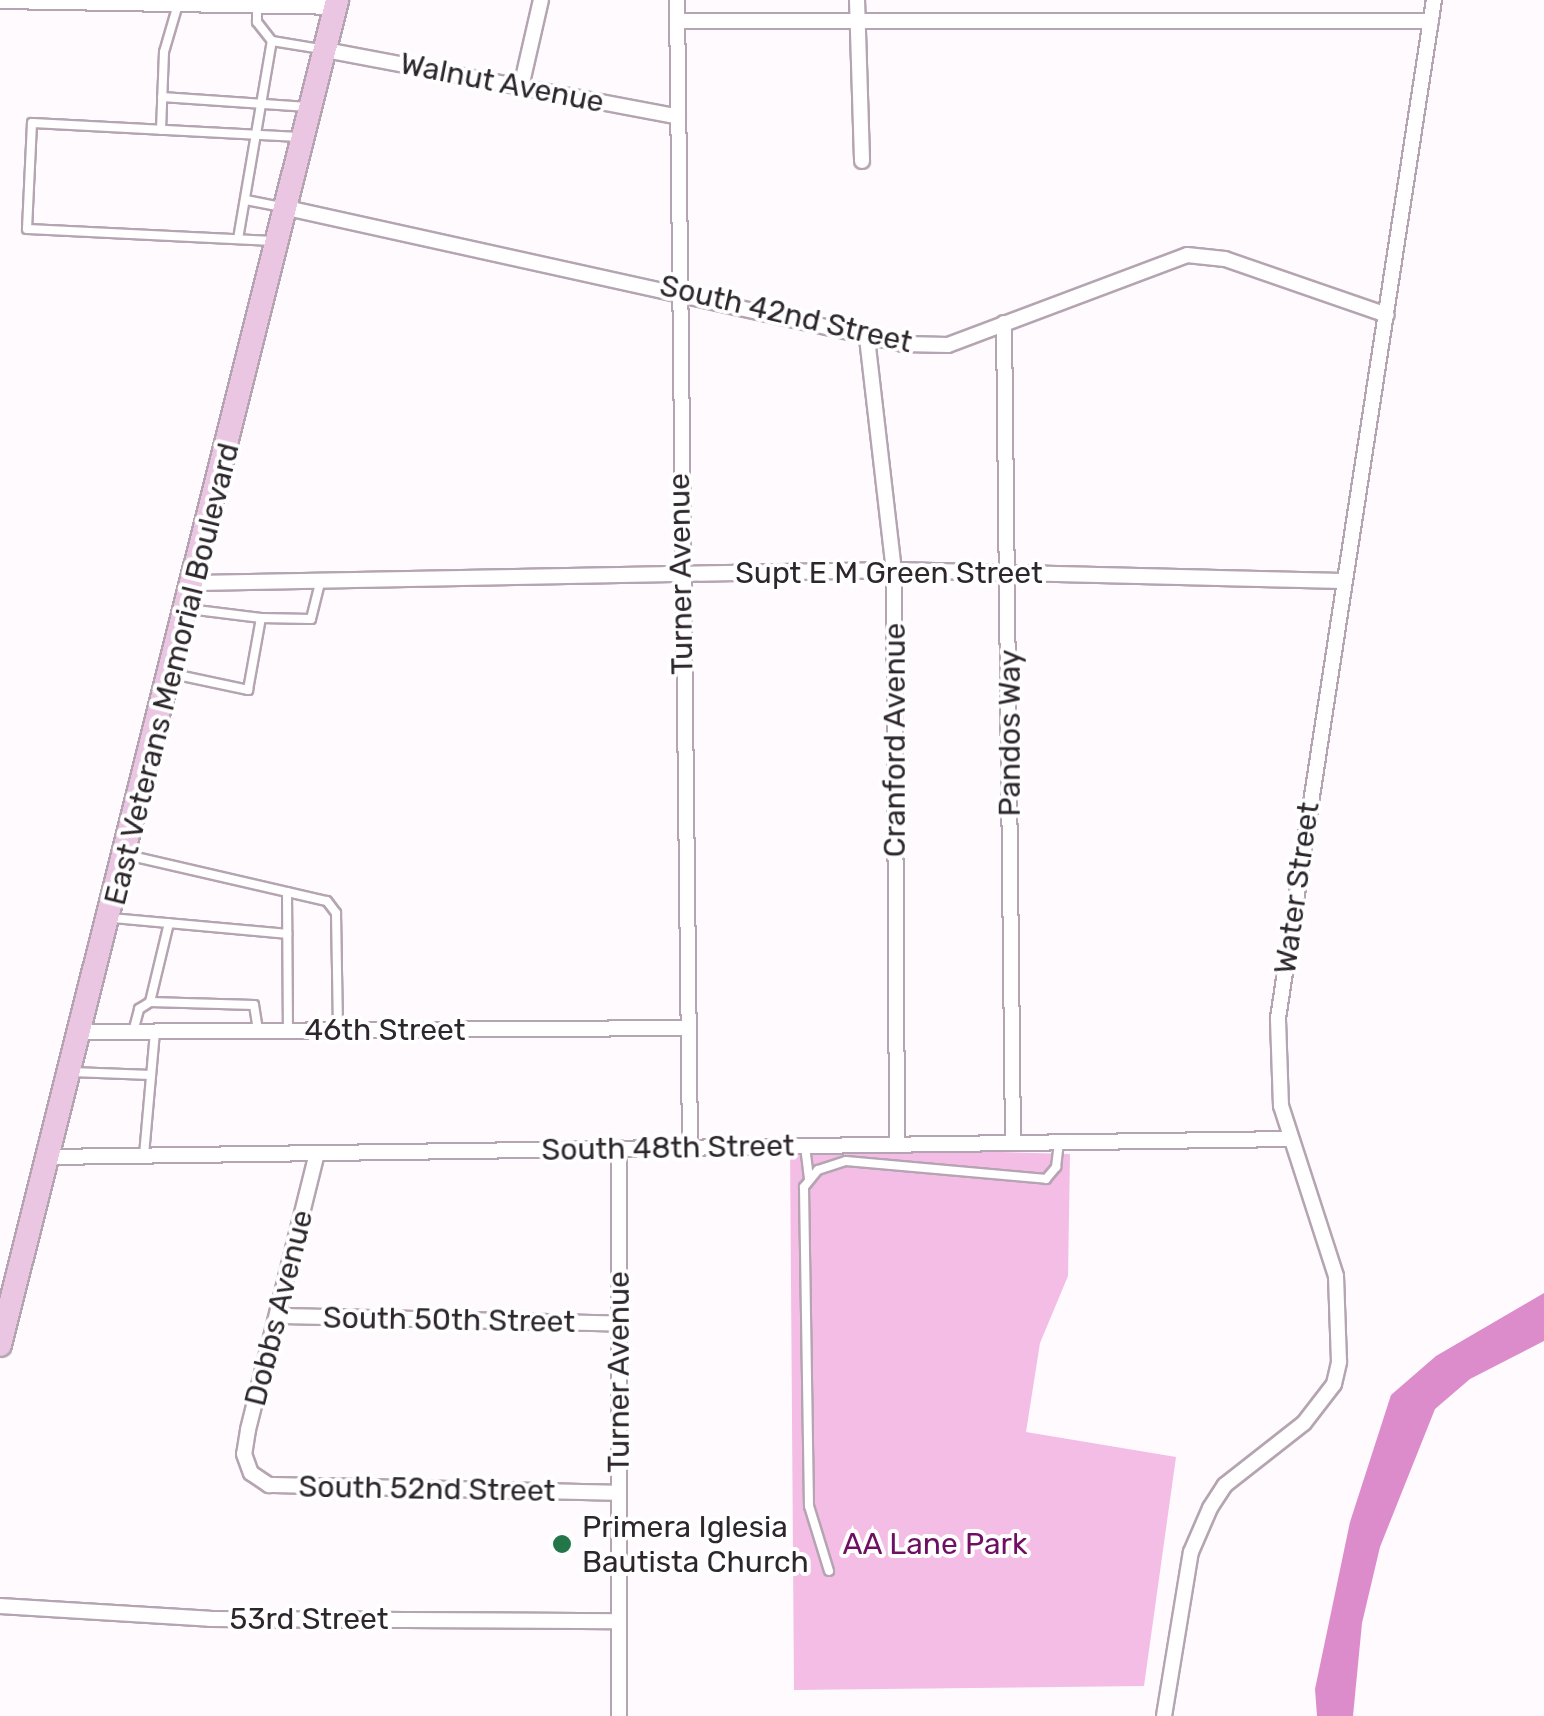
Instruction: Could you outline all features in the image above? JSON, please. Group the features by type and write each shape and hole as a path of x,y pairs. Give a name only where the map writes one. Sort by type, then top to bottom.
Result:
{"main road":[{"name":"East Veterans Memorial Boulevard","path":"0,1345 9,1274 49,1157 72,1072 196,583 336,3"}],"street":[{"path":"520,87 541,0"},
{"name":"Turner Avenue","path":"677,0 680,572 690,1148"},
{"path":"857,0 862,161"},
{"name":"Water Street","path":"1164,1716 1191,1552 1210,1508 1225,1485 1304,1423 1334,1384 1339,1362 1336,1276 1288,1139 1277,1080 1278,1018 1342,580 1434,0"},
{"path":"0,1 336,3"},
{"path":"677,21 1431,21"},
{"name":"Walnut Avenue","path":"325,50 678,116"},
{"name":"South 42nd Street","path":"287,208 678,290 867,338 948,345 1186,255 1225,258 1387,315"},
{"name":"Pandos Way","path":"1004,324 1013,1143"},
{"name":"Cranford Avenue","path":"867,338 894,570 898,1144"},
{"name":"Supt E M Green Street","path":"196,583 894,570 1342,580"},
{"name":"46th Street","path":"82,1032 689,1028"},
{"name":"South 48th Street","path":"49,1157 1288,1139"},
{"name":"Turner Avenue","path":"618,1148 619,1716"},
{"name":"Dobbs Avenue","path":"247,1462 248,1430 317,1153"},
{"name":"South 50th Street","path":"279,1316 618,1324"},
{"name":"South 52nd Street","path":"247,1462 269,1486 618,1493"},
{"name":"53rd Street","path":"0,1606 210,1618 619,1620"}],"lane":[{"path":"161,130 164,52 178,4"},
{"path":"257,5 257,22 272,41 325,50"},
{"path":"238,240 272,41"},
{"path":"162,97 312,107"},
{"path":"278,242 27,229 32,123 304,137"},
{"path":"246,200 287,208"},
{"path":"189,609 311,620 320,582"},
{"path":"173,674 248,690 261,618"},
{"path":"127,855 327,901 336,913 338,1030"},
{"path":"287,892 288,1030"},
{"path":"111,918 287,934"},
{"path":"150,1002 169,923"},
{"path":"133,1032 140,1009 150,1002 254,1006 258,1031"},
{"path":"144,1155 155,1032"},
{"path":"72,1072 151,1075"},
{"path":"809,1179 826,1166 872,1161 1046,1180 1056,1167 1058,1142"},
{"path":"805,1146 809,1179 801,1211 809,1506 829,1571"}],"green space":[{"name":"AA Lane Park","path":"790,1146 1070,1154 1068,1276 1040,1343 1026,1432 1176,1457 1144,1686 794,1690"}],"shaded area":[{"path":"1544,1293 1544,1341 1470,1379 1435,1409 1380,1547 1362,1623 1353,1716 1317,1716 1315,1689 1350,1522 1391,1395 1436,1356"}],"place":[{"name":"Primera Iglesia Bautista Church","path":"562,1544"}]}
